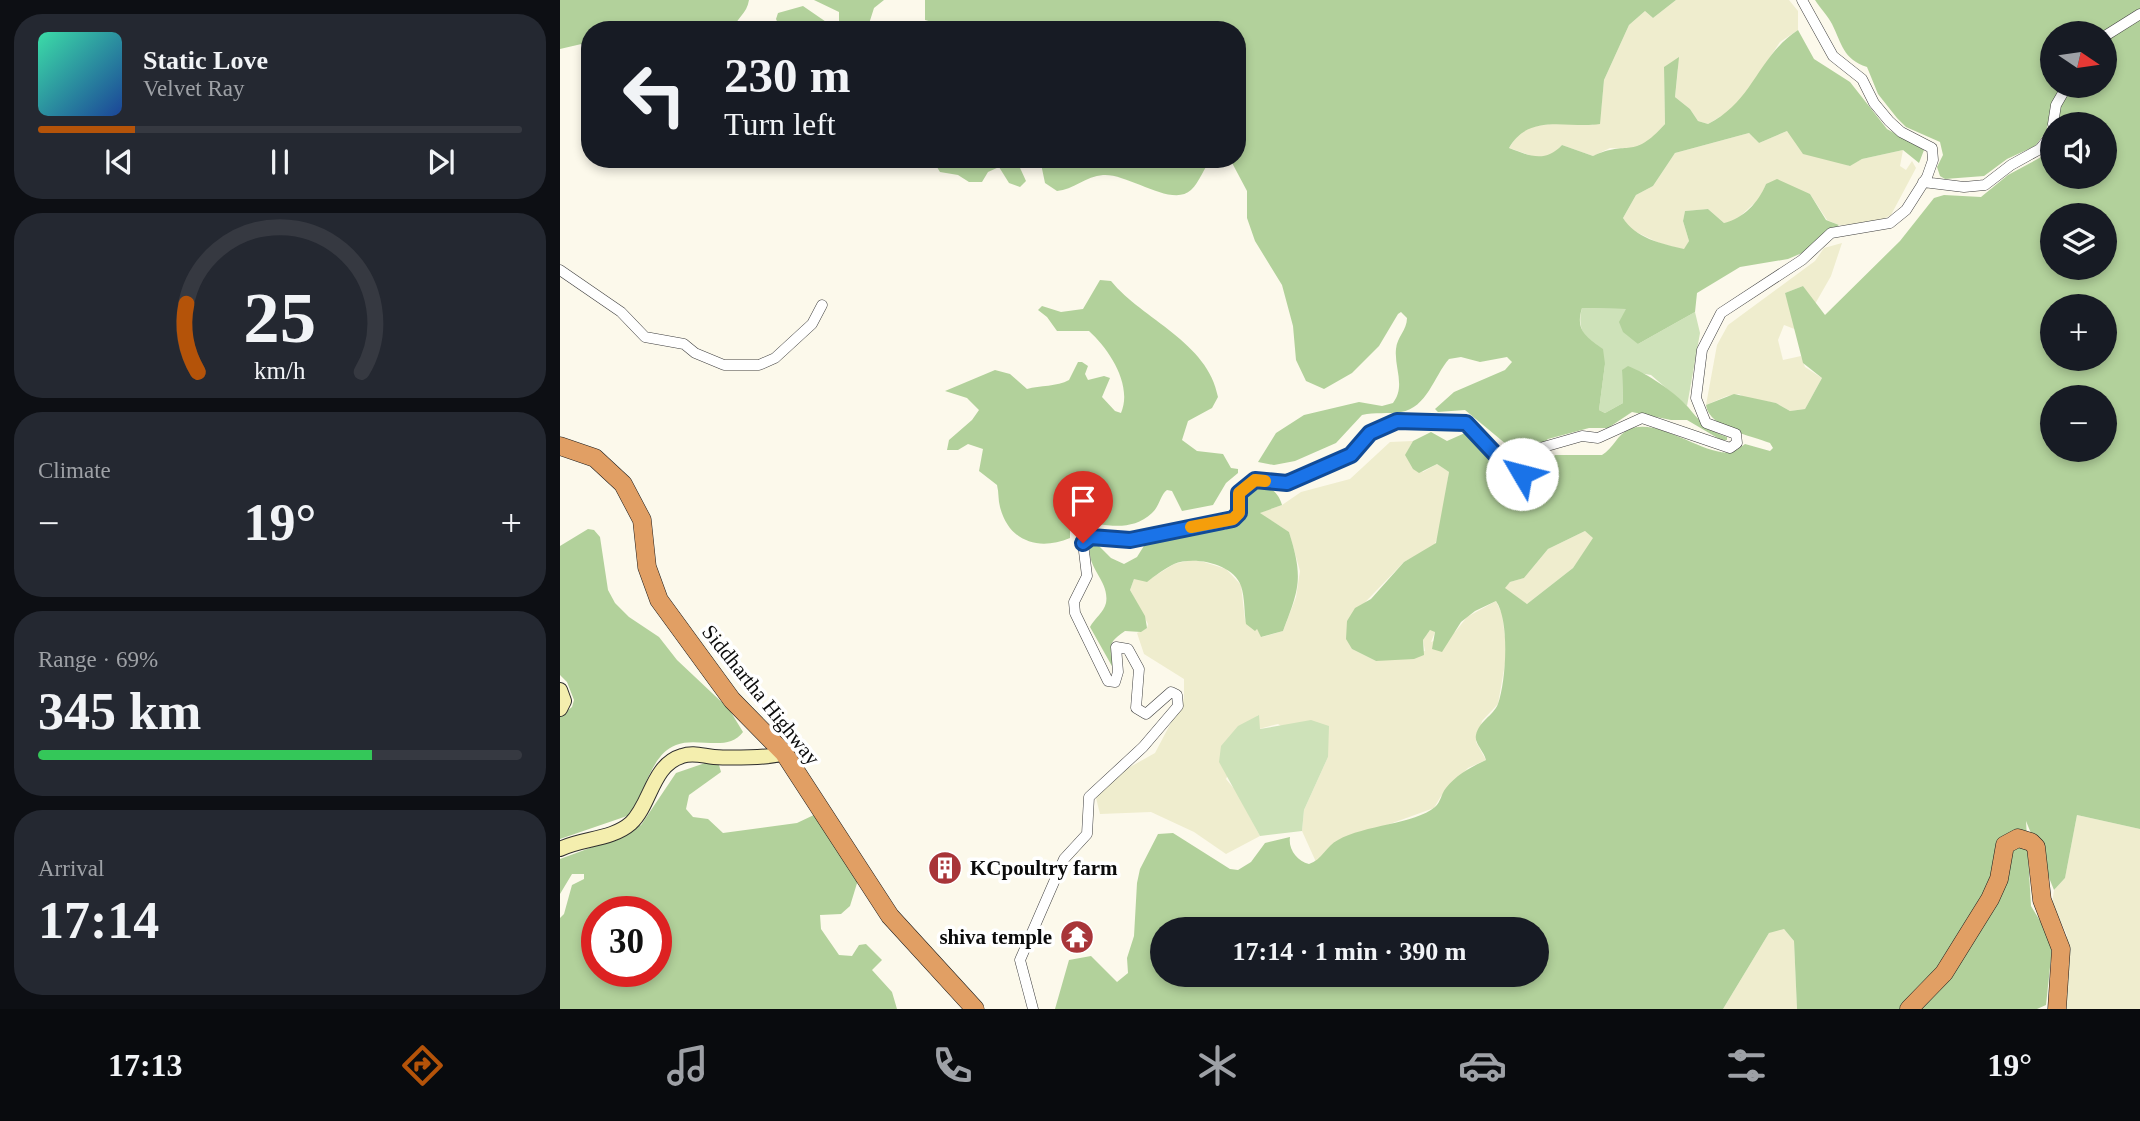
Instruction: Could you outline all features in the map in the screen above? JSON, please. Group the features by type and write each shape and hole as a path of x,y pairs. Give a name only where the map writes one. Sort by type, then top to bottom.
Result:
{"highway":[{"name":"Siddhartha Highway","path":"560,446 595,458 623,485 642,520 649,575 659,600 732,700 784,753 890,916 975,1009"},
{"path":"1909,1009 1944,972 1996,889 2005,845 2018,838 2031,842 2036,847 2042,900 2060,941 2057,1009"}],"street":[{"path":"1032,1009 1020,960 1064,859 1087,834 1089,797 1143,747 1178,706 1177,695 1171,692 1146,715 1136,708 1139,669 1128,649 1116,647 1118,672 1115,682 1108,681 1075,613 1074,602 1087,576 1083,543 1091,537 1130,540 1233,519 1239,513 1239,493 1255,480 1287,483 1351,455 1370,433 1397,421 1466,423 1514,474 1522,474 1538,460 1540,448 1582,436 1598,438 1642,418 1730,448 1737,443 1736,434 1706,423 1696,398 1702,350 1721,313 1802,260 1831,233 1890,223 1906,210 1933,160 1932,148 1901,132 1889,121 1874,103 1862,79 1833,56 1802,0"},
{"path":"2118,28 2140,14"},
{"path":"1923,182 1964,187 1985,185 2011,165 2040,149"},
{"path":"560,271 621,312 645,337 684,344 695,353 724,365 759,365 775,358 812,324 822,306"},
{"path":"560,690 565,701 560,709"},
{"path":"560,849 629,824 643,807 660,773 675,759 690,754 768,758 784,753"}],"shaded area":[{"path":"1676,0 1789,0 1798,11 1798,30 1780,42 1738,106 1708,124 1698,121 1690,109 1675,97 1678,69 1664,67 1665,124 1650,141 1637,149 1610,148 1593,156 1562,145 1553,155 1538,158 1509,148 1519,133 1531,127 1562,122 1593,125 1601,111 1604,80 1629,25 1645,11 1653,18"},
{"path":"1787,131 1849,166 1862,159 1903,150 1900,166 1906,170 1912,161 1916,168 1891,215 1873,224 1839,225 1827,220 1810,194 1766,184 1760,198 1736,220 1724,223 1708,209 1685,211 1683,221 1689,241 1685,250 1659,243 1630,229 1623,218 1636,195 1653,186 1675,153 1749,133 1759,143"},
{"path":"1842,243 1831,276 1815,304 1803,286 1785,293 1797,330 1784,325 1778,340 1783,360 1801,356 1805,367 1822,378 1805,409 1790,411 1776,403 1745,398 1739,394 1706,405 1717,345 1728,325 1815,261 1824,248"},
{"path":"1413,441 1407,452 1423,472 1437,464 1449,472 1440,532 1434,546 1404,562 1347,621 1352,649 1376,661 1425,651 1423,640 1430,630 1434,629 1435,632 1431,642 1455,632 1467,617 1496,601 1502,614 1507,652 1498,704 1482,721 1476,742 1486,760 1468,768 1441,796 1434,808 1332,845 1316,862 1302,831 1304,810 1328,757 1278,724 1259,729 1258,715 1226,779 1236,791 1260,836 1226,854 1194,832 1151,812 1100,814 1096,798 1114,776 1155,753 1184,698 1184,679 1144,654 1137,633 1147,628 1148,624 1130,590 1134,579 1150,579 1174,564 1191,560 1226,569 1241,585 1245,620 1257,629 1262,637 1283,631 1296,597 1300,571 1289,532 1259,513 1282,505 1301,492 1350,479 1390,442"},
{"path":"1585,531 1594,538 1573,568 1527,604 1504,588 1510,582 1524,578 1548,549"},
{"path":"2077,815 2140,829 2140,1009 2063,1009 2067,935 2052,904 2054,890 2065,878"},
{"path":"1784,929 1794,941 1797,1009 1723,1009 1769,933"}],"green space":[{"path":"560,0 749,0 737,21 581,21 581,44 560,49"},
{"path":"814,0 884,0 874,8 870,21 839,21 839,12"},
{"path":"925,0 1676,0 1653,18 1645,11 1629,25 1604,80 1600,124 1538,126 1517,137 1509,148 1543,156 1556,151 1562,145 1593,156 1645,142 1665,124 1664,67 1679,57 1675,97 1690,109 1698,121 1708,124 1736,103 1773,53 1798,30 1814,59 1850,82 1887,129 1924,150 1919,163 1903,150 1862,159 1850,166 1803,154 1787,131 1759,143 1749,133 1675,153 1653,186 1636,195 1623,218 1628,225 1650,239 1684,249 1689,241 1683,221 1685,211 1708,209 1724,223 1731,221 1750,209 1766,184 1777,179 1810,194 1826,220 1839,225 1802,253 1788,259 1740,267 1697,293 1695,312 1638,344 1623,332 1619,322 1626,309 1582,308 1581,327 1592,341 1603,349 1605,364 1599,410 1605,413 1623,403 1622,370 1628,366 1668,389 1705,425 1727,437 1727,440 1721,440 1687,420 1671,420 1632,412 1608,428 1589,428 1548,439 1530,453 1518,454 1465,410 1438,412 1435,409 1454,392 1505,370 1512,362 1507,357 1480,362 1461,357 1449,359 1424,398 1410,409 1362,415 1336,443 1295,461 1274,465 1258,462 1276,433 1304,415 1359,402 1382,406 1393,403 1399,390 1396,349 1407,318 1401,312 1398,314 1379,346 1352,373 1324,389 1306,381 1296,360 1293,326 1282,285 1255,241 1247,218 1247,191 1235,168 1246,168 1246,21 925,20"},
{"path":"1815,0 2140,0 2140,10 2118,23 2040,21 2040,98 2055,98 2051,112 2040,112 2040,140 2035,146 2007,159 1984,176 1945,179 1940,176 1937,167 1943,155 1940,142 1906,127 1897,118 1878,94 1867,67 1853,60 1844,50 1830,21"},
{"path":"803,6 825,21 777,21 778,13"},
{"path":"2140,18 2140,829 2077,815 2065,878 2054,890 2026,821 2031,906 2047,932 2052,948 2046,1005 2037,1009 1797,1009 1794,941 1784,929 1769,933 1723,1009 1055,1009 1069,960 1091,956 1117,982 1128,973 1127,958 1134,936 1140,869 1158,834 1173,833 1230,869 1238,870 1251,862 1265,843 1290,837 1294,854 1309,864 1334,843 1349,835 1426,813 1437,805 1444,790 1454,779 1486,760 1476,741 1476,735 1498,704 1505,667 1503,622 1496,601 1475,611 1461,622 1442,652 1432,649 1435,632 1430,630 1423,640 1424,655 1414,659 1376,661 1352,649 1346,639 1347,621 1355,608 1371,599 1404,562 1436,543 1449,472 1437,464 1419,473 1413,469 1405,455 1413,441 1431,432 1447,441 1465,433 1477,442 1503,474 1512,476 1532,473 1546,479 1545,466 1555,455 1602,455 1626,431 1642,427 1668,432 1720,452 1733,451 1745,444 1770,451 1773,448 1770,443 1732,430 1715,420 1706,405 1734,394 1776,403 1790,411 1805,409 1822,378 1803,363 1785,293 1803,286 1825,315 1900,241 1934,198 1944,195 1981,197 2008,175 2040,158 2040,189 2117,189 2117,112 2059,112 2065,98 2118,98 2118,32","holes":["1585,531 1593,538 1573,568 1527,604 1505,588 1510,582 1524,578 1548,549"]},
{"path":"938,168 997,168 988,172 982,182 969,182 958,175 940,172"},
{"path":"1000,168 1020,168 1026,181 1020,187 1009,183"},
{"path":"1042,168 1205,168 1191,190 1173,195 1125,179 1103,175 1057,191 1045,183"},
{"path":"1100,280 1111,281 1202,361 1212,378 1218,397 1212,408 1188,421 1182,440 1197,451 1223,454 1231,468 1238,469 1238,473 1226,483 1213,505 1182,511 1172,491 1167,490 1152,513 1134,523 1116,526 1076,522 1070,527 1070,538 1047,544 1037,543 1018,536 1004,519 997,485 979,471 983,449 968,444 958,450 947,450 949,440 972,420 979,410 967,398 945,391 995,370 1010,374 1027,389 1059,384 1069,380 1078,362 1082,362 1088,366 1085,374 1088,380 1104,376 1110,378 1102,397 1115,411 1121,413 1124,391 1121,379 1104,347 1089,331 1057,331 1038,310 1042,306 1061,312 1083,309"},
{"path":"1582,308 1626,309 1638,344 1695,312 1700,333 1687,406 1651,375 1622,370 1623,403 1605,413 1599,410 1605,364 1583,332 1580,317"},
{"path":"1255,484 1269,488 1278,496 1282,505 1260,513 1289,532 1296,560 1298,582 1283,631 1261,637 1257,629 1255,631 1246,624 1241,586 1230,572 1212,563 1182,562 1168,567 1147,582 1134,579 1130,590 1145,616 1147,628 1141,632 1125,631 1114,640 1111,647 1113,668 1090,627 1106,603 1104,587 1091,560 1091,544 1097,544 1111,558 1124,564 1137,557 1147,541 1203,529 1225,530 1236,520 1246,496"},
{"path":"588,529 594,530 600,537 608,590 615,603 629,617 659,637 677,660 729,709 743,732 729,742 684,743 667,750 654,767 627,816 560,839 560,716 572,707 574,700 567,682 560,675 560,546"},
{"path":"1259,715 1260,729 1311,720 1329,726 1328,757 1304,810 1302,831 1260,836 1219,762 1221,746 1238,726"},
{"path":"708,762 719,765 721,772 689,795 686,809 693,817 708,819 723,833 797,823 816,814 858,880 850,906 841,914 820,915 821,929 839,955 852,956 859,945 866,944 882,960 872,970 892,992 897,1009 560,1009 560,918 564,914 572,885 584,879 584,874 572,874 560,894 560,859 617,838 641,825 676,773"}],"slow traffic":[{"path":"1191,527 1233,519 1239,513 1239,493 1255,480 1265,481"}],"place":[{"name":"KCpoultry farm","path":"945,868"},
{"name":"shiva temple","path":"1077,937"}],"route":[{"path":"1083,543 1091,537 1130,540 1233,519 1239,513 1239,493 1255,480 1287,483 1351,455 1370,433 1397,421 1466,423 1514,474 1522,474"}]}
